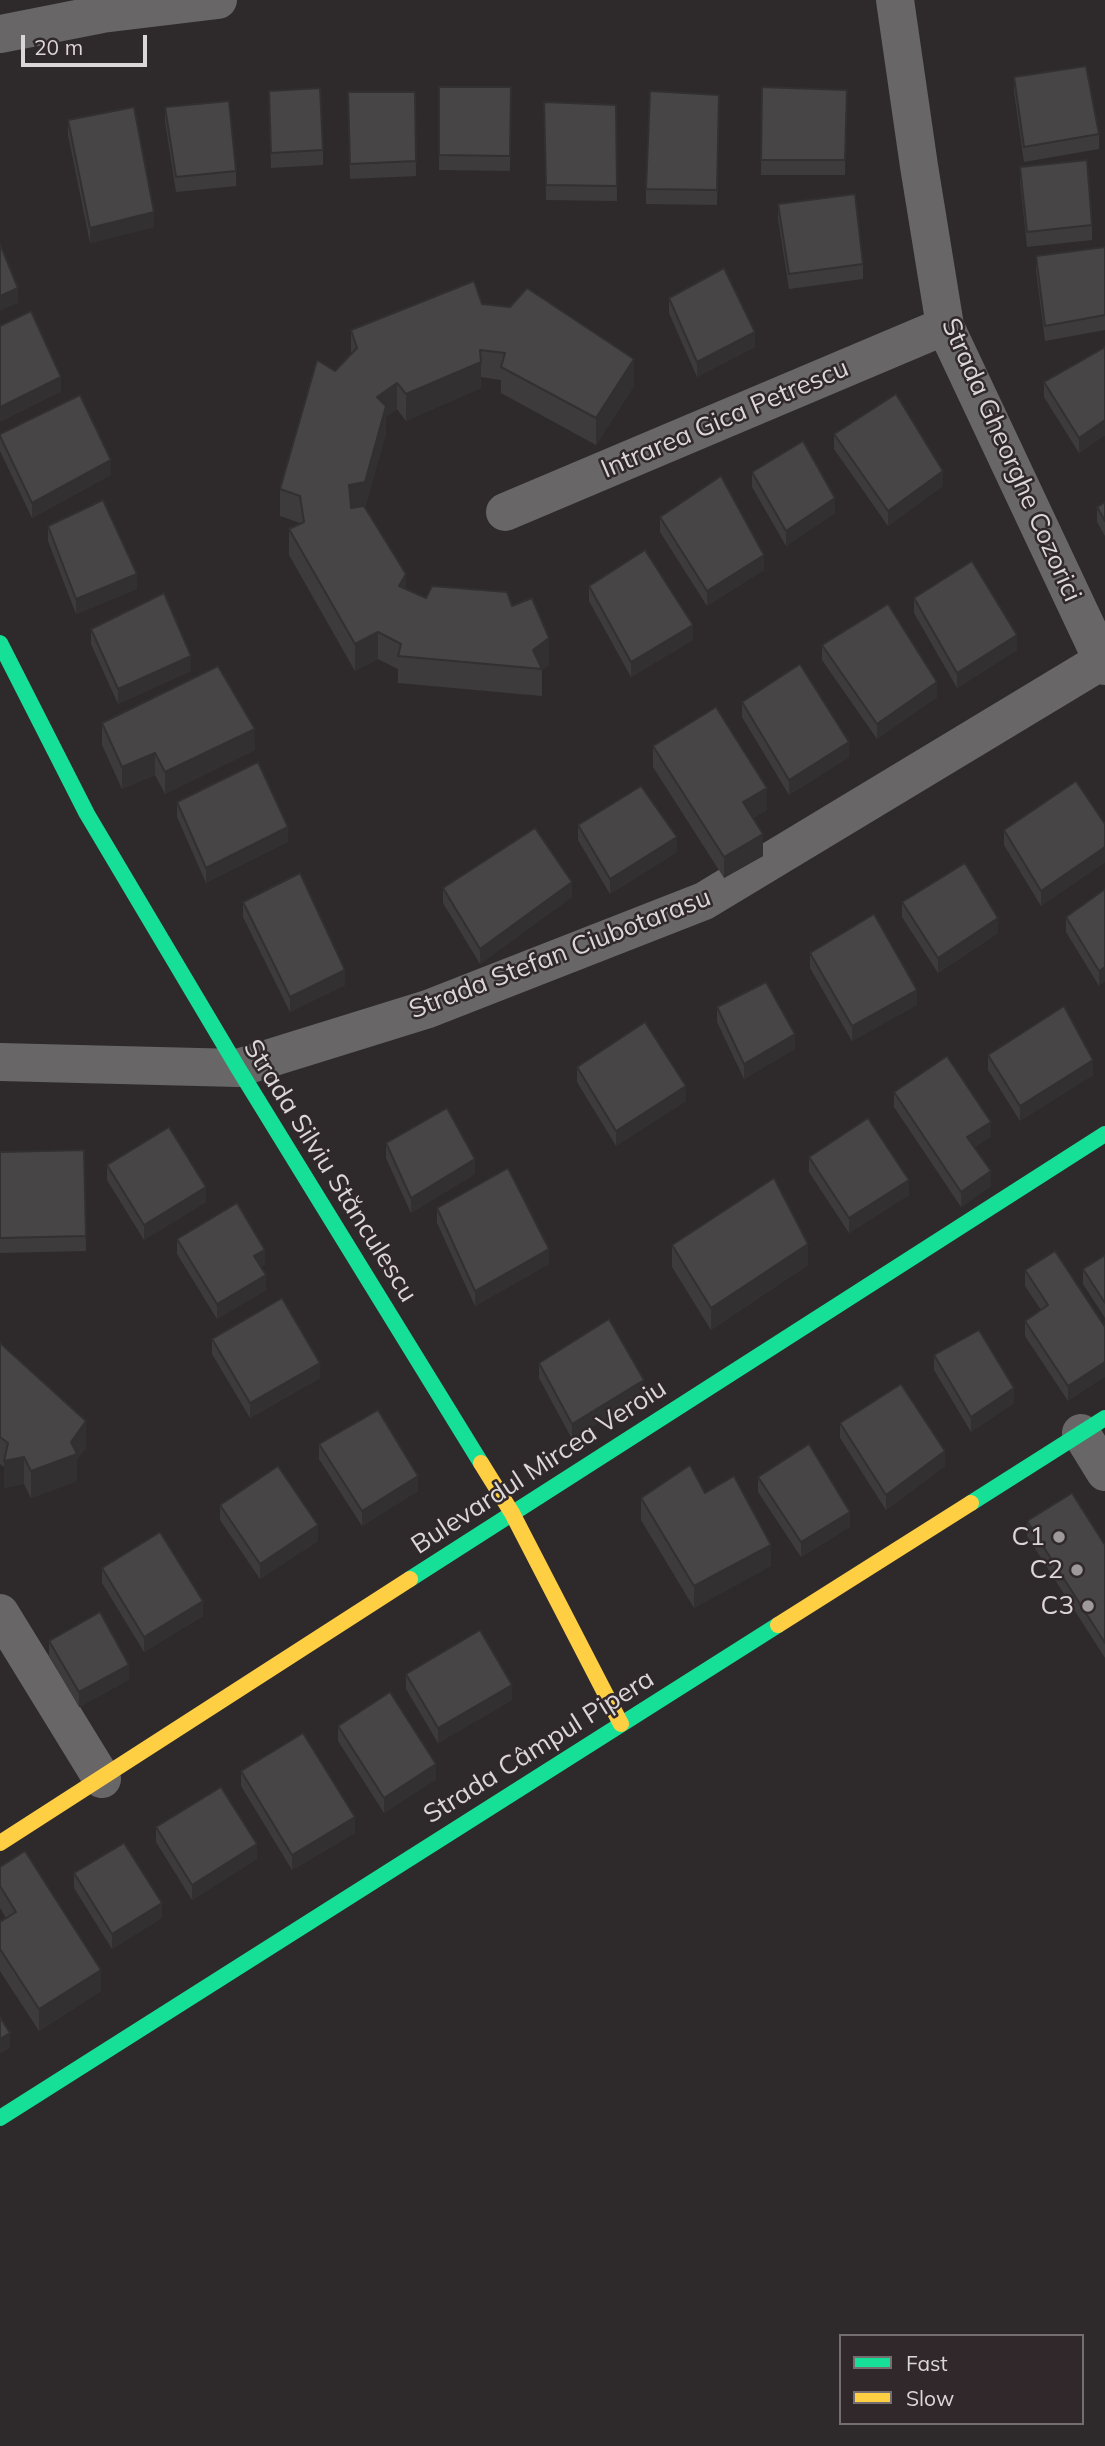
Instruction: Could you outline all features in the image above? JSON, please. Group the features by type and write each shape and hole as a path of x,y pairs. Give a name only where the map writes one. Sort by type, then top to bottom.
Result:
{"street":[{"path":"0,34 102,14 218,0"},
{"name":"Strada Gheorghe Cozorici","path":"895,0 945,326 1104,662"},
{"name":"Intrarea Gica Petrescu","path":"505,512 945,326"},
{"name":"Strada Silviu Stănculescu","path":"0,643 87,814 238,1068 512,1513 621,1724"},
{"name":"Strada Stefan Ciubotarasu","path":"0,1062 238,1068 428,1009 704,901 1104,662"},
{"name":"Bulevardul Mircea Veroiu","path":"0,1843 1105,1134"},
{"path":"1093,1425 1105,1472"},
{"name":"Strada Câmpul Pipera","path":"0,2118 1093,1425"},
{"path":"0,1613 102,1779"}],"building":[{"path":"1086,66 1099,134 1024,147 1014,77"},
{"path":"439,87 511,87 510,156 439,155"},
{"path":"762,87 847,90 845,160 761,160"},
{"path":"320,88 323,150 271,153 269,91"},
{"path":"650,91 719,95 717,190 646,189"},
{"path":"348,92 415,92 416,161 350,164"},
{"path":"229,101 236,171 176,177 165,107"},
{"path":"544,102 616,105 617,186 546,185"},
{"path":"134,107 154,212 90,228 68,120"},
{"path":"1087,160 1092,225 1027,232 1020,167"},
{"path":"855,194 863,264 789,274 778,204"},
{"path":"0,244 18,288 0,296"},
{"path":"1105,247 1105,315 1045,326 1036,256"},
{"path":"724,268 755,332 697,362 669,298"},
{"path":"474,281 482,304 510,307 527,288 634,359 596,418 501,367 505,353 480,350 481,362 406,394 397,383 377,397 386,406 365,482 349,485 351,508 364,506 406,574 399,586 426,598 432,586 507,592 512,606 532,598 549,638 533,650 542,669 398,656 401,644 378,632 355,644 289,529 304,522 300,496 280,489 317,360 335,371 357,348 351,330"},
{"path":"31,311 61,377 0,407 0,326"},
{"path":"1105,347 1105,420 1079,438 1044,382"},
{"path":"896,394 943,471 888,511 834,434"},
{"path":"80,395 111,460 32,503 0,434"},
{"path":"803,441 835,498 786,531 752,472"},
{"path":"721,476 764,555 707,591 660,517"},
{"path":"103,500 137,574 76,599 48,526"},
{"path":"1105,502 1105,521 1097,507"},
{"path":"645,550 693,625 631,662 589,586"},
{"path":"972,561 1017,635 957,673 914,598"},
{"path":"164,593 191,656 118,689 91,629"},
{"path":"888,604 937,682 877,724 822,645"},
{"path":"800,664 849,742 789,780 742,702"},
{"path":"218,666 255,729 165,772 155,753 122,767 102,723"},
{"path":"716,707 767,788 743,802 763,834 724,857 653,746"},
{"path":"258,762 288,827 206,868 177,802"},
{"path":"1076,781 1105,824 1105,847 1041,891 1004,830"},
{"path":"641,786 677,837 610,879 578,825"},
{"path":"535,828 572,882 480,949 443,888"},
{"path":"965,863 998,918 938,958 902,902"},
{"path":"300,873 345,970 290,997 243,902"},
{"path":"1105,889 1105,967 1099,971 1066,917"},
{"path":"874,914 917,990 852,1026 810,953"},
{"path":"766,982 795,1034 744,1064 717,1007"},
{"path":"1064,1006 1093,1060 1020,1106 988,1055"},
{"path":"645,1022 686,1086 616,1131 577,1067"},
{"path":"947,1056 991,1122 967,1137 991,1171 961,1192 894,1092"},
{"path":"447,1108 475,1159 411,1198 386,1143"},
{"path":"868,1118 909,1180 849,1218 809,1157"},
{"path":"169,1127 206,1187 144,1225 107,1165"},
{"path":"84,1150 86,1236 0,1238 0,1152"},
{"path":"508,1168 549,1249 475,1291 437,1208"},
{"path":"774,1178 808,1244 711,1308 672,1245"},
{"path":"237,1203 265,1250 254,1256 266,1275 217,1304 177,1239"},
{"path":"1055,1251 1105,1327 1105,1362 1068,1386 1025,1321 1048,1305 1025,1270"},
{"path":"1105,1255 1105,1303 1083,1269"},
{"path":"282,1298 320,1363 250,1403 212,1339"},
{"path":"609,1319 644,1380 572,1424 539,1363"},
{"path":"979,1330 1014,1388 971,1417 934,1355"},
{"path":"0,1343 86,1421 71,1442 77,1454 31,1471 24,1457 4,1461 8,1443 0,1437"},
{"path":"901,1384 945,1451 886,1495 840,1423"},
{"path":"378,1410 418,1476 362,1511 319,1444"},
{"path":"809,1444 850,1512 801,1542 758,1477"},
{"path":"690,1465 705,1493 734,1476 771,1545 694,1586 641,1498"},
{"path":"278,1466 318,1525 260,1564 220,1505"},
{"path":"1072,1493 1105,1545 1105,1643 1027,1521"},
{"path":"160,1532 203,1601 144,1637 102,1568"},
{"path":"100,1612 129,1665 79,1692 49,1641"},
{"path":"480,1630 512,1685 438,1728 406,1674"},
{"path":"390,1692 436,1764 384,1798 338,1726"},
{"path":"303,1733 355,1817 292,1855 241,1771"},
{"path":"221,1787 257,1844 192,1885 156,1827"},
{"path":"124,1843 162,1903 112,1934 74,1873"},
{"path":"25,1851 101,1970 39,2009 0,1949 0,1922 16,1912 0,1886 0,1867"},
{"path":"0,2017 10,2033 0,2039"}],"traffic: fast":[{"path":"0,643 87,814 238,1068 481,1463"},
{"path":"410,1579 1105,1134"},
{"path":"971,1503 1105,1418"},
{"path":"0,2118 778,1625"}],"traffic: slow":[{"path":"481,1463 512,1513 621,1724"},
{"path":"778,1625 971,1503"},
{"path":"0,1843 410,1579"}],"place":[{"name":"C1","path":"1059,1537"},
{"name":"C2","path":"1077,1570"},
{"name":"C3","path":"1088,1606"}]}
